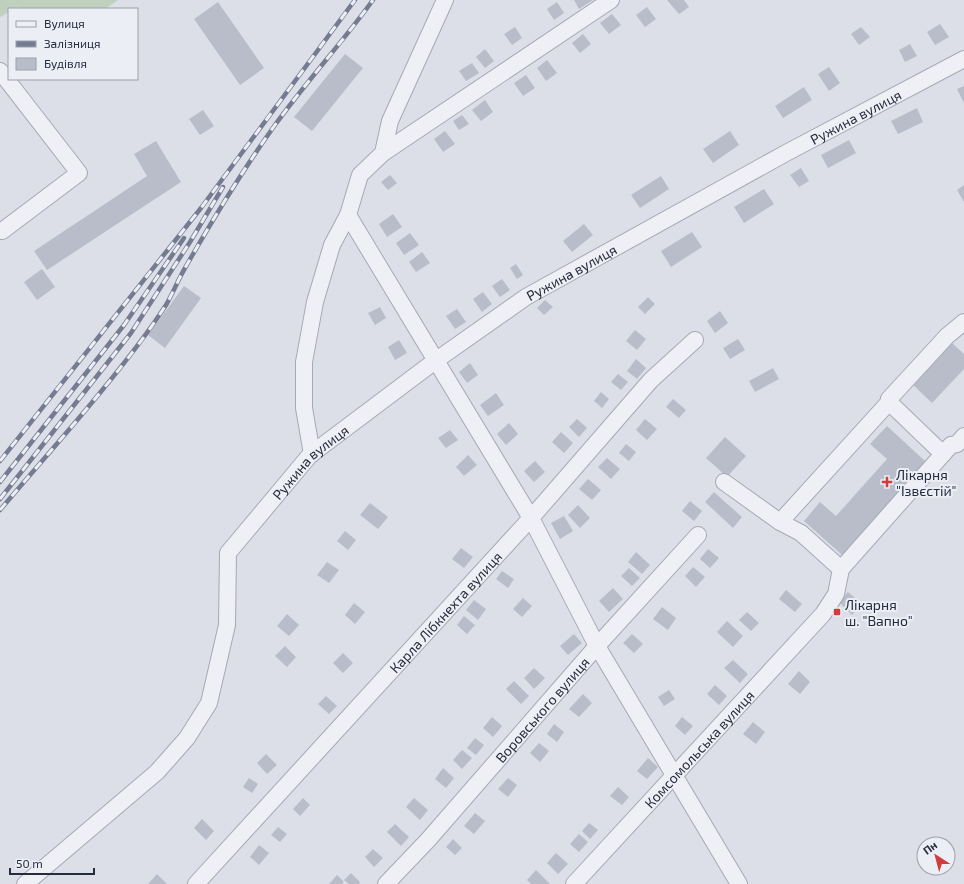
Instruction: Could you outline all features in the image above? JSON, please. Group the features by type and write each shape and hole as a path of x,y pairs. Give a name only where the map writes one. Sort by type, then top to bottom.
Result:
{"street":[{"path":"383,153 390,121 445,0"},
{"path":"312,454 304,408 304,362 315,302 332,245 348,215 360,175 383,153 611,0"},
{"name":"Ружина вулиця","path":"26,884 157,772 187,738 208,704 227,625 228,553 312,454 435,361 526,297 786,153 964,59"},
{"path":"0,71 79,172 2,231"},
{"path":"348,215 531,518 597,646 739,884"},
{"path":"780,522 947,336 963,326"},
{"name":"Карла Лібкнехта вулиця","path":"196,884 531,518 651,380 695,340"},
{"path":"890,400 891,404 943,454"},
{"path":"724,482 780,522 801,533 842,569 951,445 958,444 963,440"},
{"name":"Воровського вулиця","path":"386,884 428,840 597,646 698,535"},
{"name":"Комсомольська вулиця","path":"574,884 822,614 836,594 842,569"}],"green space":[{"path":"0,0 118,0 106,8 8,8 8,13 0,17"}],"building":[{"path":"574,0 593,0 579,9"},
{"path":"667,0 684,0 689,7 679,14"},
{"path":"218,2 264,68 240,85 194,19"},
{"path":"557,2 564,13 554,20 547,9"},
{"path":"647,7 656,19 645,27 636,15"},
{"path":"612,14 621,25 609,34 600,23"},
{"path":"940,24 949,37 935,45 927,32"},
{"path":"515,27 522,38 512,45 504,34"},
{"path":"861,27 870,37 859,45 851,34"},
{"path":"583,34 591,44 580,53 572,43"},
{"path":"910,44 917,56 905,62 899,50"},
{"path":"485,49 494,61 485,68 476,57"},
{"path":"345,54 363,68 312,131 294,117"},
{"path":"547,60 557,73 546,81 537,68"},
{"path":"472,63 479,73 466,81 459,71"},
{"path":"829,67 840,83 829,91 818,74"},
{"path":"526,75 535,88 523,96 514,83"},
{"path":"964,86 964,103 957,89"},
{"path":"804,87 812,100 783,118 775,106"},
{"path":"485,100 493,112 481,121 472,110"},
{"path":"917,108 923,122 898,134 891,121"},
{"path":"203,110 214,126 200,135 189,119"},
{"path":"462,115 469,124 459,130 453,121"},
{"path":"445,131 455,144 443,152 434,139"},
{"path":"730,131 739,145 713,163 703,149"},
{"path":"849,140 856,153 828,168 821,155"},
{"path":"156,141 181,182 47,270 34,251 147,176 134,154"},
{"path":"801,168 809,181 799,187 790,175"},
{"path":"390,175 397,183 388,190 381,182"},
{"path":"661,176 669,189 640,208 631,195"},
{"path":"964,185 964,202 957,190"},
{"path":"764,189 774,204 744,223 734,207"},
{"path":"393,214 402,227 387,237 379,224"},
{"path":"584,224 593,235 572,252 563,241"},
{"path":"692,232 702,247 671,267 661,251"},
{"path":"410,233 419,245 404,255 396,243"},
{"path":"422,252 430,263 416,272 409,262"},
{"path":"516,264 523,275 517,279 510,268"},
{"path":"42,269 55,287 37,300 24,282"},
{"path":"502,279 510,290 500,297 492,286"},
{"path":"184,286 201,298 165,348 148,335"},
{"path":"483,292 492,304 482,312 473,299"},
{"path":"648,297 655,304 645,314 638,307"},
{"path":"545,300 553,307 544,315 537,308"},
{"path":"380,307 386,318 375,325 368,313"},
{"path":"457,309 466,322 455,329 446,316"},
{"path":"720,311 728,323 715,333 707,321"},
{"path":"635,330 646,339 637,350 626,341"},
{"path":"738,339 745,350 730,359 723,348"},
{"path":"399,340 407,353 395,360 388,347"},
{"path":"951,342 964,354 964,369 932,403 911,383"},
{"path":"636,359 646,368 637,379 627,371"},
{"path":"470,363 478,375 467,383 459,372"},
{"path":"773,368 779,379 755,392 749,381"},
{"path":"618,374 628,382 621,390 611,382"},
{"path":"601,392 609,399 602,408 594,401"},
{"path":"496,393 504,405 488,416 480,405"},
{"path":"673,399 686,410 679,418 666,407"},
{"path":"577,419 587,428 579,437 569,427"},
{"path":"645,419 657,429 647,440 636,430"},
{"path":"509,423 518,434 506,445 497,434"},
{"name":"Лікарня \"Ізвєстій\"","path":"887,426 926,462 842,555 804,521 820,502 836,516 887,459 870,444"},
{"path":"450,430 458,440 446,448 438,438"},
{"path":"561,432 573,443 564,453 552,442"},
{"path":"725,437 746,456 727,477 706,458"},
{"path":"626,444 636,452 629,461 619,453"},
{"path":"468,455 477,465 464,476 456,467"},
{"path":"607,458 620,469 611,479 598,467"},
{"path":"535,461 545,472 534,482 524,471"},
{"path":"588,479 601,490 592,500 579,489"},
{"path":"714,492 742,517 733,528 705,502"},
{"path":"690,501 702,511 694,521 682,511"},
{"path":"370,503 388,517 378,529 360,515"},
{"path":"578,505 590,518 580,528 568,515"},
{"path":"564,516 573,531 560,539 551,523"},
{"path":"345,531 356,540 348,550 337,541"},
{"path":"461,548 473,557 464,568 452,559"},
{"path":"708,549 719,558 710,568 700,559"},
{"path":"636,552 650,565 642,574 628,562"},
{"path":"327,562 339,570 329,583 317,575"},
{"path":"693,567 705,577 696,587 685,576"},
{"path":"629,568 640,578 632,586 621,576"},
{"path":"502,571 514,579 508,588 496,579"},
{"path":"613,588 623,599 609,612 599,601"},
{"path":"786,590 802,604 795,612 779,599"},
{"path":"848,592 862,604 852,615 839,602"},
{"path":"523,598 532,606 522,617 513,609"},
{"path":"474,600 486,609 478,620 466,610"},
{"path":"354,603 365,612 355,624 345,615"},
{"path":"662,607 676,618 668,630 653,619"},
{"path":"747,612 759,623 751,631 739,620"},
{"path":"287,614 299,625 289,636 277,626"},
{"path":"464,616 475,625 467,634 457,625"},
{"path":"727,621 743,636 733,647 717,632"},
{"path":"574,634 582,643 568,655 560,646"},
{"path":"632,634 643,644 634,653 623,643"},
{"path":"285,646 296,657 287,667 275,656"},
{"path":"343,653 353,663 343,673 333,663"},
{"path":"733,660 748,674 740,683 724,668"},
{"path":"534,668 545,678 534,689 524,678"},
{"path":"799,671 810,682 800,694 788,684"},
{"path":"514,681 529,696 521,704 506,689"},
{"path":"715,685 727,696 719,705 707,694"},
{"path":"669,690 675,699 664,706 658,697"},
{"path":"583,694 592,703 579,717 569,709"},
{"path":"326,696 337,706 329,714 318,704"},
{"path":"492,717 502,726 493,737 483,728"},
{"path":"682,717 693,726 685,735 675,726"},
{"path":"753,722 765,732 756,744 743,734"},
{"path":"554,724 564,732 557,742 547,734"},
{"path":"475,738 484,745 476,755 467,748"},
{"path":"539,743 549,751 540,762 530,753"},
{"path":"462,750 472,758 462,769 453,760"},
{"path":"266,754 277,765 267,774 257,763"},
{"path":"648,758 658,767 647,779 637,771"},
{"path":"443,768 454,778 446,788 435,779"},
{"path":"249,778 258,784 252,793 243,787"},
{"path":"508,778 517,785 508,797 498,789"},
{"path":"618,787 629,797 622,805 610,796"},
{"path":"303,798 310,805 300,816 293,809"},
{"path":"414,798 428,810 420,820 406,807"},
{"path":"475,813 485,821 474,834 464,826"},
{"path":"202,819 214,831 206,840 194,828"},
{"path":"589,823 598,830 590,839 582,831"},
{"path":"395,824 409,837 401,846 387,832"},
{"path":"278,827 287,834 280,842 271,835"},
{"path":"579,834 588,842 579,852 570,844"},
{"path":"453,839 462,848 455,855 446,847"},
{"path":"259,845 269,853 259,865 250,857"},
{"path":"373,849 383,858 374,867 365,857"},
{"path":"556,853 568,864 558,874 547,863"},
{"path":"536,870 550,884 531,884 527,880"},
{"path":"351,873 360,882 359,884 349,884 344,880"},
{"path":"157,874 167,884 148,884"},
{"path":"337,875 344,882 342,884 329,884"}],"railway":[{"path":"0,461 201,208 355,0"},
{"path":"0,510 87,409 142,339 166,305 206,231 263,142 299,93 373,0"},
{"path":"0,499 131,333 190,242 223,187"},
{"path":"0,482 124,325 184,238"}],"place":[{"name":"Лікарня \"Ізвєстій\"","path":"887,482"},
{"name":"Лікарня ш. \"Вапно\"","path":"837,612"}]}
